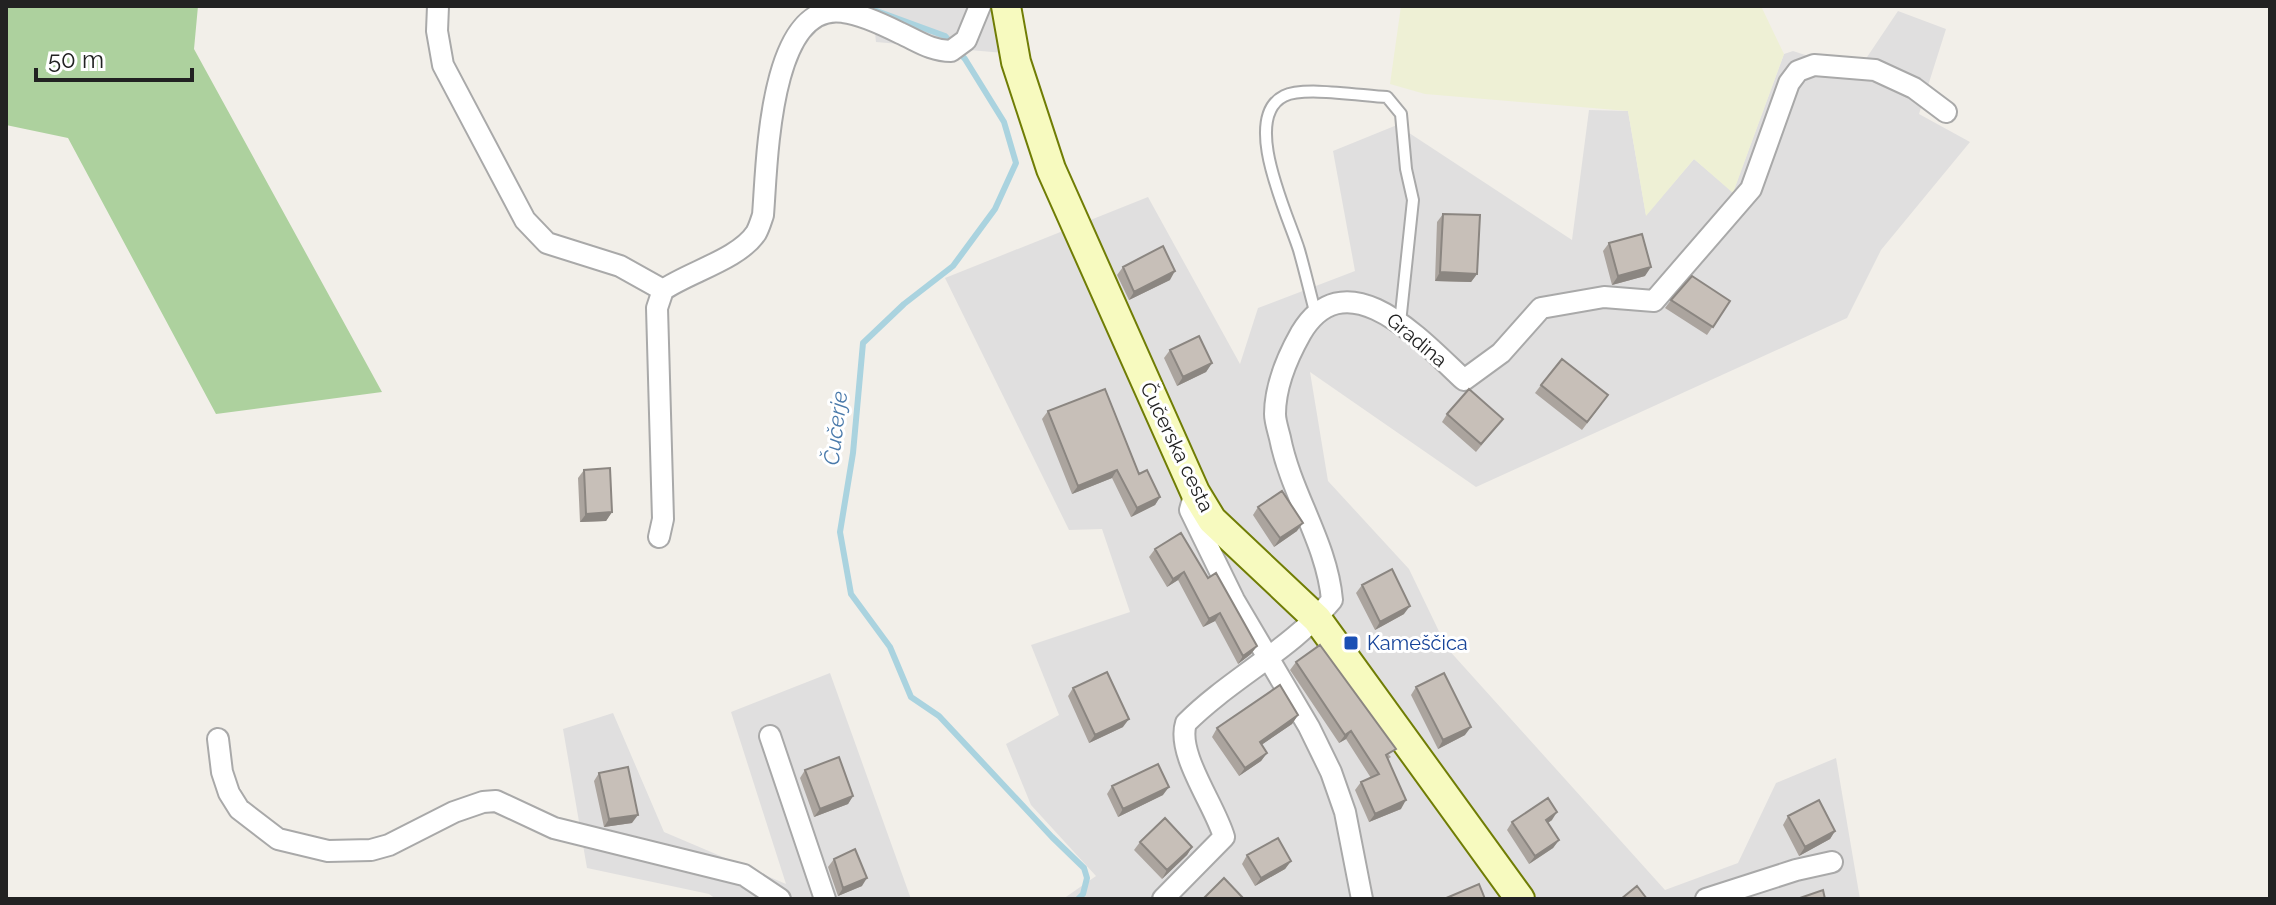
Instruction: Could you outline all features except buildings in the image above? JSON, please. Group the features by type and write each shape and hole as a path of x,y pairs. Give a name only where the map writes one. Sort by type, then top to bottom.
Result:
{"street":[{"path":"438,6 437,31 443,65 525,220 547,243 620,266 663,290"},
{"path":"659,537 663,519 657,308 663,290 730,254 756,233 763,215 778,84 789,49 799,32 810,20 826,12 843,11 899,32 931,49 951,51 966,40 980,6"},
{"name":"Čučerska cesta","path":"1006,6 1016,62 1051,169 1195,492 1212,520 1317,619 1520,899"},
{"name":"Gradina","path":"1316,315 1339,302 1354,302 1379,309 1421,340 1464,380 1501,353 1541,308 1604,297 1654,301 1751,189 1789,83 1798,71 1814,65 1875,70 1914,88 1946,112"},
{"path":"1163,899 1224,837 1218,815 1189,758 1185,744 1186,723 1317,619 1332,600 1330,573 1283,455 1275,414 1290,352 1307,323 1316,315"},
{"path":"1195,492 1190,510 1234,600 1309,727 1331,772 1345,812 1362,899"},
{"path":"770,736 825,899"},
{"path":"218,739 222,772 229,793 239,809 278,839 328,851 371,850 389,845 454,812 496,801 554,828 744,875 780,899"},
{"path":"1706,899 1796,870 1832,862"}],"lane":[{"path":"1316,315 1298,248 1273,185 1268,143 1269,112 1282,97 1297,91 1387,97 1401,114 1413,200 1400,324"}],"shaded area":[{"path":"872,6 1021,6 1016,54 876,42"},
{"path":"1898,11 1946,29 1919,114 1970,142 1881,250 1847,318 1476,487 1310,372 1328,481 1409,569 1447,648 1665,890 1738,863 1776,783 1836,758 1860,899 1063,899 1096,876 1031,805 1006,744 1059,715 1031,645 1130,612 1102,529 1069,530 945,278 1148,197 1240,364 1258,308 1355,271 1333,151 1397,125 1572,240 1589,110 1628,111 1646,215 1694,159 1733,192 1784,54 1793,51 1857,72"},
{"path":"830,673 911,899 716,899 709,894 587,868 563,729 613,713 664,832 786,884 731,712"}],"green space":[{"path":"6,6 198,6 194,49 382,392 216,414 68,138 6,125"},
{"path":"1401,6 1761,6 1784,54 1733,193 1694,159 1646,216 1628,111 1425,94 1390,84"}],"waterway":[{"name":"Čučerje","path":"863,6 945,36 965,59 1004,122 1016,163 995,209 953,266 904,304 863,343 853,453 840,532 851,594 890,647 911,697 939,716 1084,868 1087,878 1083,894 1078,899"}],"place":[{"name":"Kameščica","path":"1351,643"}]}
